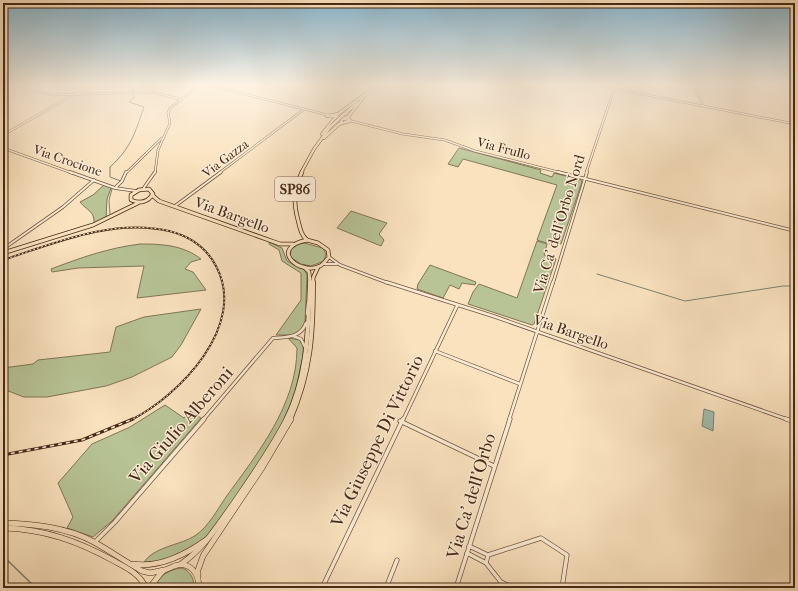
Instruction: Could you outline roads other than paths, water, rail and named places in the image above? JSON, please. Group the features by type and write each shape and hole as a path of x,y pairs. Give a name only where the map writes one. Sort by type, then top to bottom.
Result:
{"main road":[{"name":"SP86","path":"307,240 301,232 294,205 295,190 299,178 315,150 331,126 346,113"},
{"path":"315,150 326,136 351,113"},
{"path":"330,121 327,116 338,114"},
{"path":"315,150 330,121 336,118 338,114"},
{"path":"342,121 350,121 348,117"},
{"path":"124,208 130,200 131,195 142,189 149,189 152,192 152,196 159,201"},
{"path":"3,252 93,225 124,208 147,200 152,196"},
{"path":"130,200 138,203"},
{"path":"147,200 159,201 176,206"},
{"name":"Via Bargello","path":"176,206 280,244 295,243"},
{"path":"295,243 307,240 325,247 329,252 329,257 318,267 304,267 291,262 288,258 287,252 295,243 301,232"},
{"name":"Via Bargello","path":"280,244 287,252"},
{"path":"3,523 26,523 71,532 94,542 146,572 164,570 181,564 197,553 210,537 272,447 291,410 302,375 308,342 309,274 304,267"},
{"path":"199,588 198,570 203,556 267,464 283,437 297,405 310,360 313,278 318,267"},
{"path":"3,528 45,531 83,543 135,573 146,588"},
{"path":"130,563 143,566 154,565 189,551 210,537"},
{"path":"181,564 194,570 198,579"},
{"path":"149,588 158,575 164,570"}],"street":[{"path":"3,136 44,113"},
{"path":"142,189 150,181 158,165 158,150 170,123 169,113"},
{"name":"Via Gazza","path":"176,206 301,113"},
{"path":"314,113 342,121"},
{"name":"Via Ca' dell'Orbo Nord","path":"511,412 586,180 594,146 606,113"},
{"path":"737,113 795,124"},
{"name":"Via Frullo","path":"350,121 408,135 445,140 475,151 586,180 795,231"},
{"path":"116,188 122,181 126,172 163,137"},
{"name":"Via Crocione","path":"3,148 116,188 127,191 136,191"},
{"path":"3,249 63,207 94,180"},
{"path":"149,189 150,181"},
{"name":"Via Crocione","path":"127,191 131,195"},
{"name":"Via Bargello","path":"329,257 340,265"},
{"name":"Via Bargello","path":"323,264 329,263 340,265 457,306 493,316 795,422"},
{"path":"293,336 305,327 307,306 309,302"},
{"name":"Via Giuseppe Di Vittorio","path":"322,588 400,421 457,306"},
{"path":"293,336 301,339 305,345 302,375"},
{"name":"Via Giulio Alberoni","path":"94,542 114,522 273,338 293,336"},
{"path":"435,351 520,384"},
{"name":"Via Ca' dell'Orbo","path":"456,588 511,412"},
{"path":"400,421 494,466"},
{"path":"469,546 488,555 541,538 567,555 562,587 567,588"},
{"path":"467,553 486,563 501,582 514,588"},
{"path":"486,563 488,555"},
{"path":"386,588 397,560"}],"waterway":[{"path":"121,181 110,177 110,167 128,147 142,113"},
{"path":"110,214 109,200 112,189"},
{"path":"597,274 685,301 783,286 795,286"},
{"path":"3,556 36,588"}],"railway":[{"path":"3,260 84,234 127,228 148,228 176,233 196,243 212,259 224,289 223,311 216,334 204,356 188,376 150,409 132,419"},
{"path":"3,455 82,440 132,419"}]}
